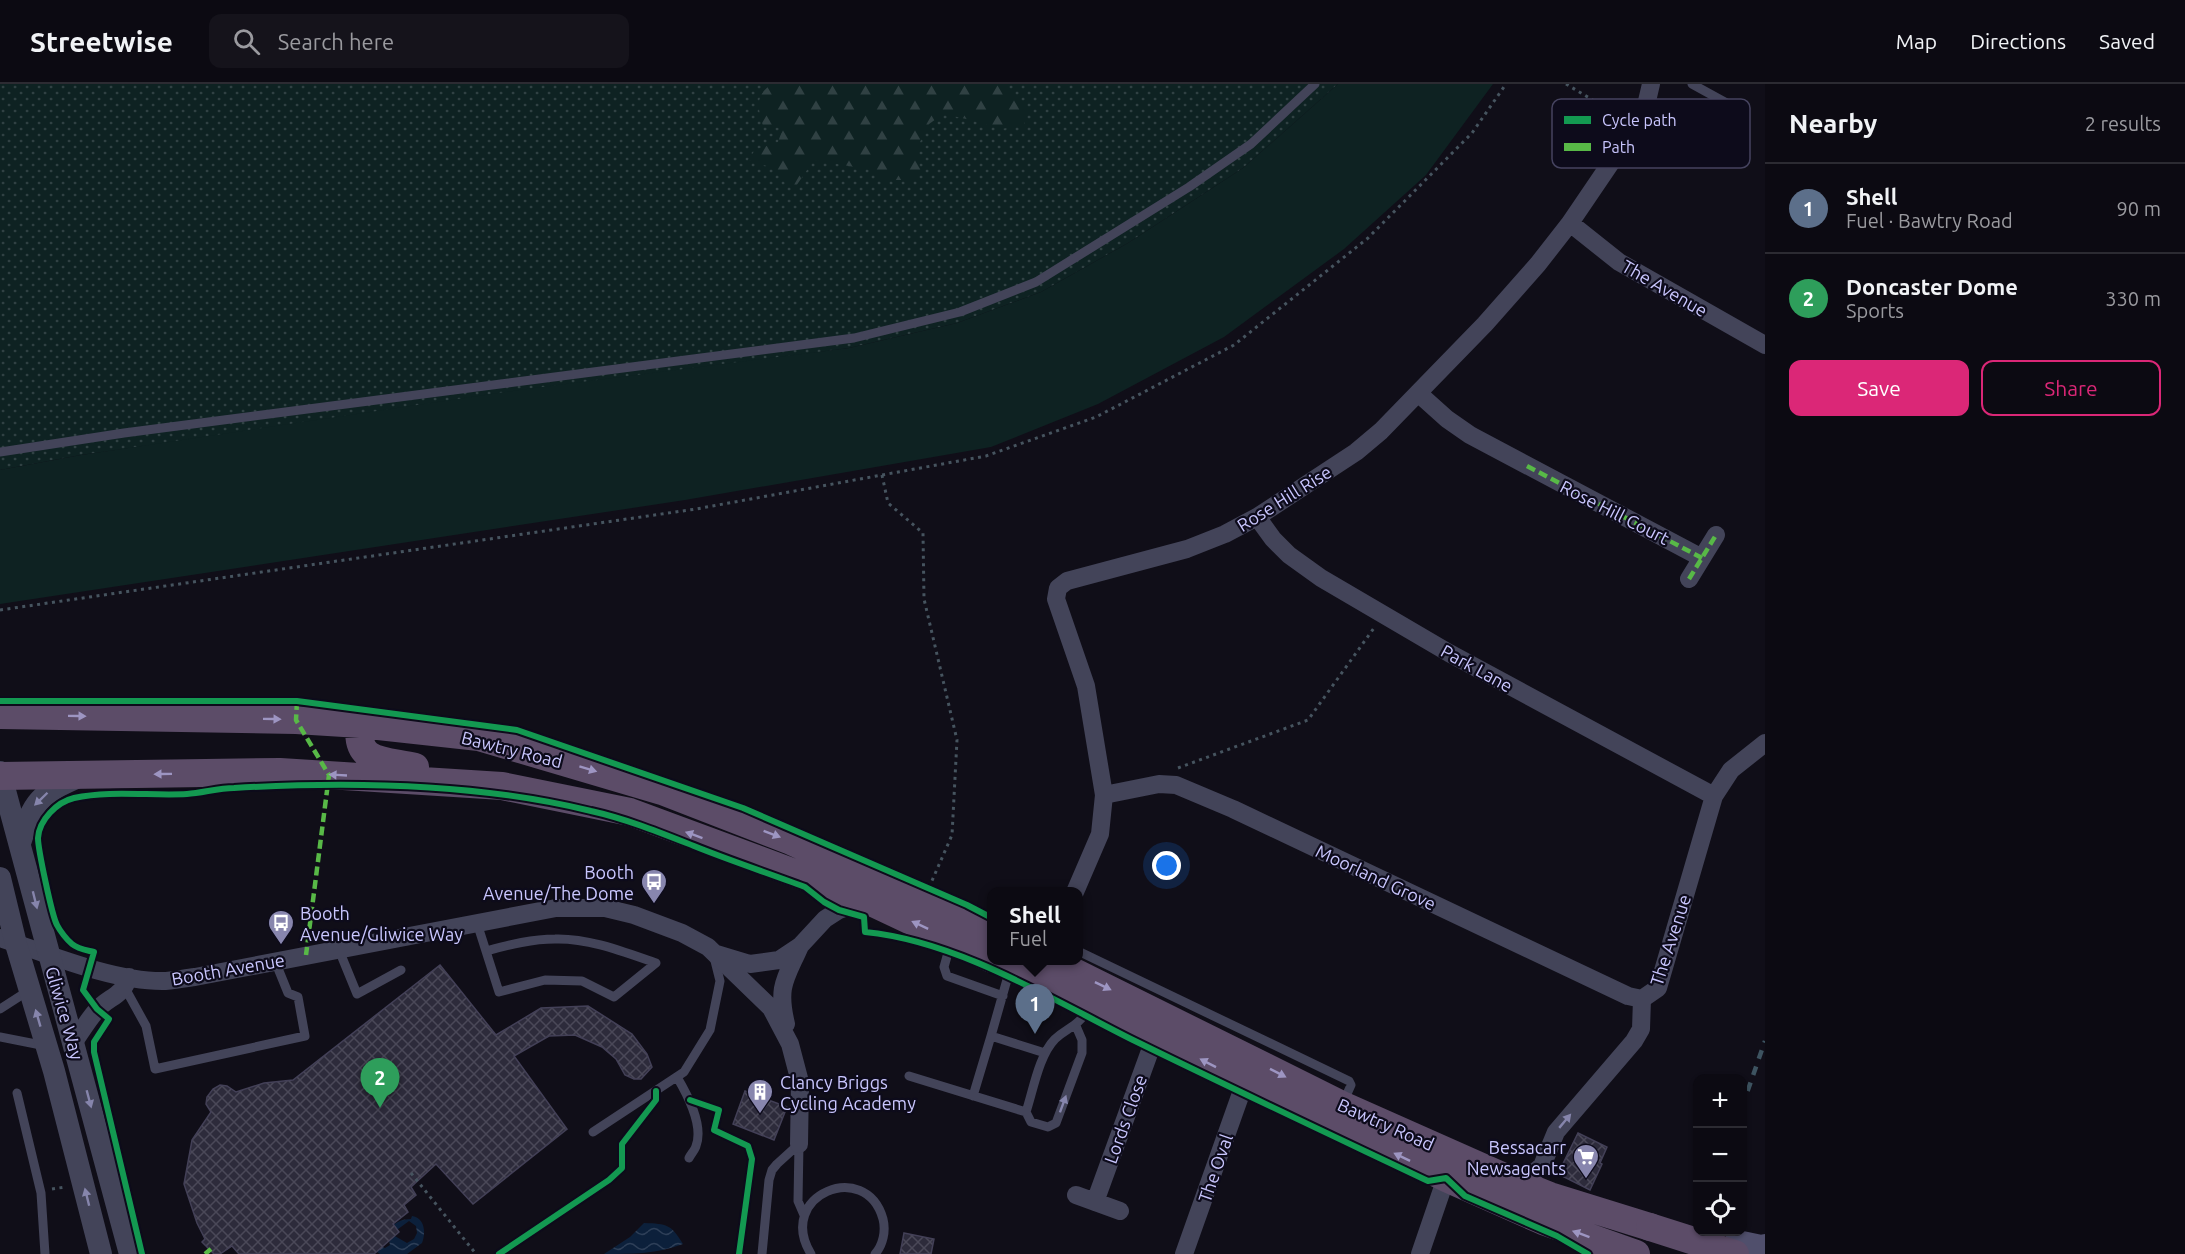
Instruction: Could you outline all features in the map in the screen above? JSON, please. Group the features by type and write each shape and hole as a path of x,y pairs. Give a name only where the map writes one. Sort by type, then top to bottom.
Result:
{"highway":[{"name":"Bawtry Road","path":"6,719 296,720 360,724 479,737 662,792 791,842 987,931"},
{"path":"360,724 358,738 360,746 368,755 493,785"},
{"name":"Bawtry Road","path":"1,775 279,772 493,785 630,812 867,900 987,956"},
{"name":"Bawtry Road","path":"1004,965 1083,1016 1155,1037 1446,1178 1543,1221 1636,1254"},
{"name":"Bawtry Road","path":"1060,965 1342,1105 1520,1184 1550,1196 1736,1248"}],"main road":[{"path":"1653,1223 1693,1230"},
{"path":"1736,1248 1765,1247"}],"street":[{"name":"Rose Hill Rise","path":"1648,99 1651,84"},
{"name":"Rose Hill Rise","path":"1077,887 1100,834 1104,795 1086,686 1056,600 1058,588 1067,581 1187,549 1225,534 1257,517 1356,452 1381,431 1485,324 1538,264 1570,223 1607,168"},
{"name":"The Avenue","path":"1570,223 1620,261 1765,345"},
{"name":"Rose Hill Court","path":"1418,393 1447,419 1470,435 1702,558"},
{"name":"Park Lane","path":"1257,517 1273,539 1289,555 1321,578 1449,653 1714,796"},
{"path":"1689,579 1716,535"},
{"name":"The Avenue","path":"1520,1184 1542,1166 1556,1132 1634,1041 1641,1029 1642,999 1658,988 1714,796 1731,770 1765,743"},
{"name":"Gliwice Way","path":"1,775 130,1254"},
{"path":"20,843 30,813 37,801 45,794 85,775"},
{"name":"Moorland Grove","path":"1104,795 1159,784 1176,785 1233,809 1628,996 1642,999"},
{"name":"Gliwice Way","path":"0,878 8,941 30,990 54,1071 98,1250"},
{"path":"713,952 750,964 778,960 800,946 825,919 839,910 894,887"},
{"name":"Booth Avenue","path":"8,941 127,982 162,981 195,977 556,908 605,908 634,915 682,933 708,947 771,1008 790,1044 800,1082 799,1144"},
{"path":"790,1044 781,1001 782,986 800,946"},
{"path":"54,1071 97,1009 116,997 127,982"},
{"name":"Lords Close","path":"1095,1202 1155,1037"},
{"name":"The Oval","path":"1184,1254 1245,1082"},
{"path":"1420,1254 1446,1178"},
{"path":"1076,1195 1120,1211"}],"lane":[{"path":"0,452 124,433 854,338 960,312 1036,282 1189,187 1251,144 1315,84"},
{"path":"1692,84 1719,99"},
{"path":"477,923 499,992 545,980 582,981 614,997 656,963 602,945 558,938 521,941 486,951"},
{"path":"952,940 944,967 946,976 1003,996"},
{"path":"339,950 357,994 401,970"},
{"path":"593,1132 684,1072 710,1030 720,981 713,952"},
{"path":"1083,953 1349,1080 1351,1085 1342,1105"},
{"path":"127,982 146,1026 155,1069 305,1036 298,998 288,993 275,961"},
{"path":"973,1096 1003,996 999,965"},
{"path":"0,1010 30,990"},
{"path":"1083,1016 1082,1053 1056,1123 1048,1127 1031,1122 1026,1112 1045,1053 1056,1039 1083,1016"},
{"path":"991,1036 1045,1053"},
{"path":"0,1037 46,1046"},
{"path":"909,1076 1026,1112"},
{"path":"677,1077 690,1100 697,1123 697,1144 689,1158"},
{"path":"17,1093 41,1193 45,1254"},
{"path":"762,1254 769,1179 772,1170 799,1144"},
{"name":"Booth Avenue","path":"799,1144 798,1201 804,1215 802,1228 804,1242 811,1254"},
{"path":"804,1215 810,1203 821,1194 834,1188 848,1187 861,1191 872,1199 880,1210 884,1223 884,1237 875,1254"}],"path":[{"path":"0,610 696,509 986,456 1096,417 1234,345 1368,238 1472,132 1506,84"},
{"path":"1566,84 1591,99"},
{"path":"882,475 888,503 923,533 924,599 957,740 952,835 929,888"},
{"path":"1159,784 1174,770 1308,720 1384,615"},
{"path":"411,1173 476,1254"}],"green space":[{"path":"0,84 1338,84 1243,168 1128,243 1041,292 957,323 849,348 81,455 0,470"},
{"path":"772,84 999,84 1027,109 1024,125 1001,129 943,114 929,124 915,152 921,170 911,180 884,180 872,170 814,160 796,186 786,184 773,168 748,160 755,150 778,142 783,128 763,126 761,120 760,98"},
{"path":"1338,84 1493,84 1426,175 1344,249 1224,337 1098,404 991,447 685,500 0,604 0,470 81,455 519,390 849,348 957,323 1041,292 1128,243 1243,168"}],"water":[{"path":"412,1216 416,1217 422,1223 424,1235 422,1243 407,1254 377,1252 382,1247 390,1245 387,1232 392,1226 411,1219","holes":["409,1221 416,1226 417,1233 414,1239 407,1243 393,1235"]},
{"path":"644,1223 668,1226 683,1244 654,1252 604,1254 630,1237"}],"building":[{"path":"440,965 496,1035 541,1008 588,1006 632,1034 647,1054 652,1067 641,1079 634,1079 625,1075 616,1059 602,1047 575,1035 549,1036 514,1056 567,1129 473,1204 436,1164 411,1187 416,1195 404,1205 408,1212 393,1224 399,1232 374,1254 239,1254 232,1246 220,1254 214,1254 202,1242 205,1239 184,1184 192,1140 211,1112 206,1104 207,1097 213,1089 220,1085 227,1086 236,1092 264,1083 293,1080"},
{"name":"Clancy Briggs Cycling Academy","path":"745,1091 787,1107 774,1140 733,1124"},
{"path":"1578,1133 1607,1147 1590,1190 1558,1174"},
{"path":"904,1233 934,1239 931,1254 900,1254"}],"railway":[{"path":"1747,1093 1765,1041"},
{"path":"1693,1254 1699,1236"}],"marked path":[{"path":"1527,466 1702,558"},
{"path":"1689,579 1716,535"},
{"path":"297,701 296,720 329,775 306,955"},
{"path":"205,1254 211,1249"}],"cycle path":[{"path":"0,701 297,701 517,730 743,808 987,915"},
{"path":"142,1254 94,1052 94,1042 109,1019 97,1009 83,990 94,952 72,944 57,925 43,868 39,831 45,818 55,808 74,798 116,794 187,794 228,788 323,785 414,786 504,795 591,811 656,831 805,887 839,910 864,917 865,932 935,947 1003,974 1133,1040 1428,1181 1446,1178 1465,1196 1557,1236 1588,1254"},
{"path":"499,1254 609,1180 622,1168 622,1144 656,1100 656,1091"},
{"path":"690,1100 719,1110 714,1130 748,1146 752,1159 739,1254"}],"place":[{"name":"Booth Avenue/The Dome","path":"654,905"},
{"name":"Booth Avenue/Gliwice Way","path":"281,946"},
{"name":"Shell","path":"1035,1034"},
{"name":"Doncaster Dome","path":"380,1108"},
{"name":"Clancy Briggs Cycling Academy","path":"760,1115"},
{"name":"Bessacarr Newsagents","path":"1586,1180"}]}
